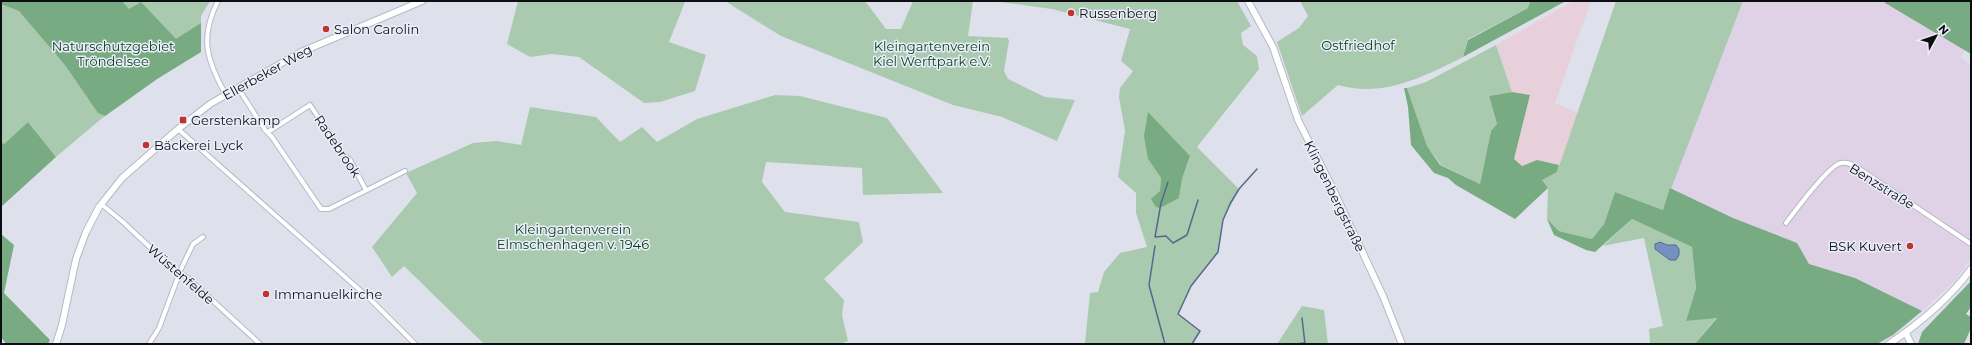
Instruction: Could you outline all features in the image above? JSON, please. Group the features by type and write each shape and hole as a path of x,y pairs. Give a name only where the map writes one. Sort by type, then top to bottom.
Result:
{"street":[{"path":"218,1 209,24 207,44 212,69 226,95"},
{"name":"Ellerbeker Weg","path":"56,344 81,244 101,204 122,178 178,129 210,104 301,52 422,1"},
{"name":"Klingenbergstraße","path":"1248,1 1274,47 1298,120 1332,187 1383,296 1402,344"},
{"name":"Radebrook","path":"238,88 321,209 329,209 405,171"},
{"name":"Radebrook","path":"268,132 310,105 342,153 350,160 366,190"},
{"path":"178,129 371,300 415,344"},
{"name":"Benzstraße","path":"1786,223 1831,168 1842,163 1850,163 1971,244"},
{"name":"Wüstenfelde","path":"101,204 180,273 188,278 260,344"},
{"path":"150,344 159,328 193,244 203,237"},
{"path":"1889,344 1906,333 1942,302 1971,269"},
{"path":"1906,333 1911,344"}],"shaded area":[{"path":"1573,1 1591,1 1555,103 1578,113 1559,165 1537,160 1522,166 1514,159 1530,95 1512,92 1496,45"},
{"path":"1743,1 1885,1 1885,3 1965,50 1961,58 1971,65 1971,259 1955,281 1922,311 1855,278 1809,264 1797,243 1733,218 1670,188"}],"green space":[{"path":"1,1 210,1 201,16 201,52 157,79 101,119 56,157 28,122 4,144 1,142"},
{"name":"Naturschutzgebiet Tröndelsee","path":"1,1 122,1 129,9 141,2 176,39 201,23 201,52 157,79 105,116 98,113 65,65 19,11 1,4"},
{"path":"518,1 685,2 669,42 706,55 695,91 660,102 644,103 579,57 552,54 530,57 507,44"},
{"name":"Kleingartenverein Kiel Werftpark e.V.","path":"725,1 865,1 886,29 901,29 913,1 973,1 968,36 1008,38 1009,41 1004,71 1008,79 1045,97 1075,100 1057,141 1002,117 953,105 781,36"},
{"path":"993,1 1237,1 1251,26 1241,33 1243,45 1257,56 1259,69 1197,147 1239,189 1223,220 1218,252 1191,286 1178,314 1200,331 1192,344 1085,343 1090,293 1098,292 1104,272 1120,253 1147,247 1136,213 1136,193 1118,177 1125,131 1119,97 1120,88 1133,71 1121,61 1130,29 1052,9","holes":["1190,156 1182,179 1179,198 1160,191 1161,178 1148,159"]},
{"name":"Ostfriedhof","path":"1300,1 1530,1 1528,8 1468,39 1463,57 1418,78 1387,87 1371,89 1338,85 1302,116 1277,42 1299,28 1308,16"},
{"path":"1530,1 1566,1 1463,57 1468,40 1528,8"},
{"path":"1616,1 1743,1 1663,210 1615,192 1604,224 1592,239 1559,231 1547,219 1548,188 1541,180 1557,172"},
{"path":"1885,1 1971,1 1971,54 1885,3"},
{"path":"1496,45 1512,92 1489,96 1497,124 1491,131 1480,184 1441,165 1427,146 1407,88 1426,82"},
{"path":"1404,88 1407,88 1427,146 1440,165 1480,184 1491,131 1497,124 1489,96 1512,92 1530,95 1514,159 1522,166 1537,160 1559,165 1557,172 1542,180 1548,188 1515,219 1456,185 1448,178 1434,173 1411,145 1408,107"},
{"name":"Kleingartenverein Elmschenhagen v. 1946","path":"775,95 800,96 887,118 943,193 863,195 862,168 766,162 762,182 785,212 859,222 863,242 824,279 844,300 842,315 848,341 839,344 484,344 404,266 392,277 372,247 417,193 406,173 473,143 497,141 521,145 530,107 596,117 620,142 642,127 657,142 697,119"},
{"path":"1148,112 1190,156 1182,179 1179,198 1160,208 1156,207 1151,199 1160,191 1161,178 1148,159 1144,136"},
{"path":"28,122 56,157 1,207 1,142 4,144"},
{"path":"1670,188 1733,218 1797,243 1809,264 1855,278 1922,311 1893,335 1877,344 1695,344 1717,318 1686,321 1696,288 1692,247 1632,219 1595,252 1586,250 1554,235 1547,219 1559,231 1592,239 1604,224 1615,192 1663,210"},
{"path":"1632,219 1692,247 1696,288 1686,321 1717,317 1695,344 1650,344 1649,329 1663,326 1644,238 1603,246","holes":["1660,242 1667,245 1676,245 1670,260 1665,256"]},
{"path":"1,234 14,245 4,293 50,340 48,344 6,344 1,337"},
{"path":"1971,281 1971,307 1966,314 1971,317 1971,328 1964,344 1918,344 1922,332"},
{"path":"1302,306 1324,310 1328,344 1277,344"}],"water":[{"path":"1660,242 1667,245 1676,245 1679,249 1679,255 1676,260 1670,260 1655,249 1655,244"}],"waterway":[{"path":"1192,344 1200,331 1178,314 1191,286 1218,252 1223,220 1230,204 1239,189 1257,169"},
{"path":"1168,182 1161,203 1155,237 1166,236 1173,243 1187,235 1198,200"},
{"path":"1155,246 1149,285 1165,344"},
{"path":"1302,318 1305,344"},
{"path":"1296,344 1304,343"}],"place":[{"name":"Russenberg","path":"1071,13"},
{"name":"Salon Carolin","path":"326,29"},
{"name":"Gerstenkamp","path":"183,120"},
{"name":"Bäckerei Lyck","path":"146,145"},
{"name":"BSK Kuvert","path":"1910,246"},
{"name":"Immanuelkirche","path":"266,294"}]}
